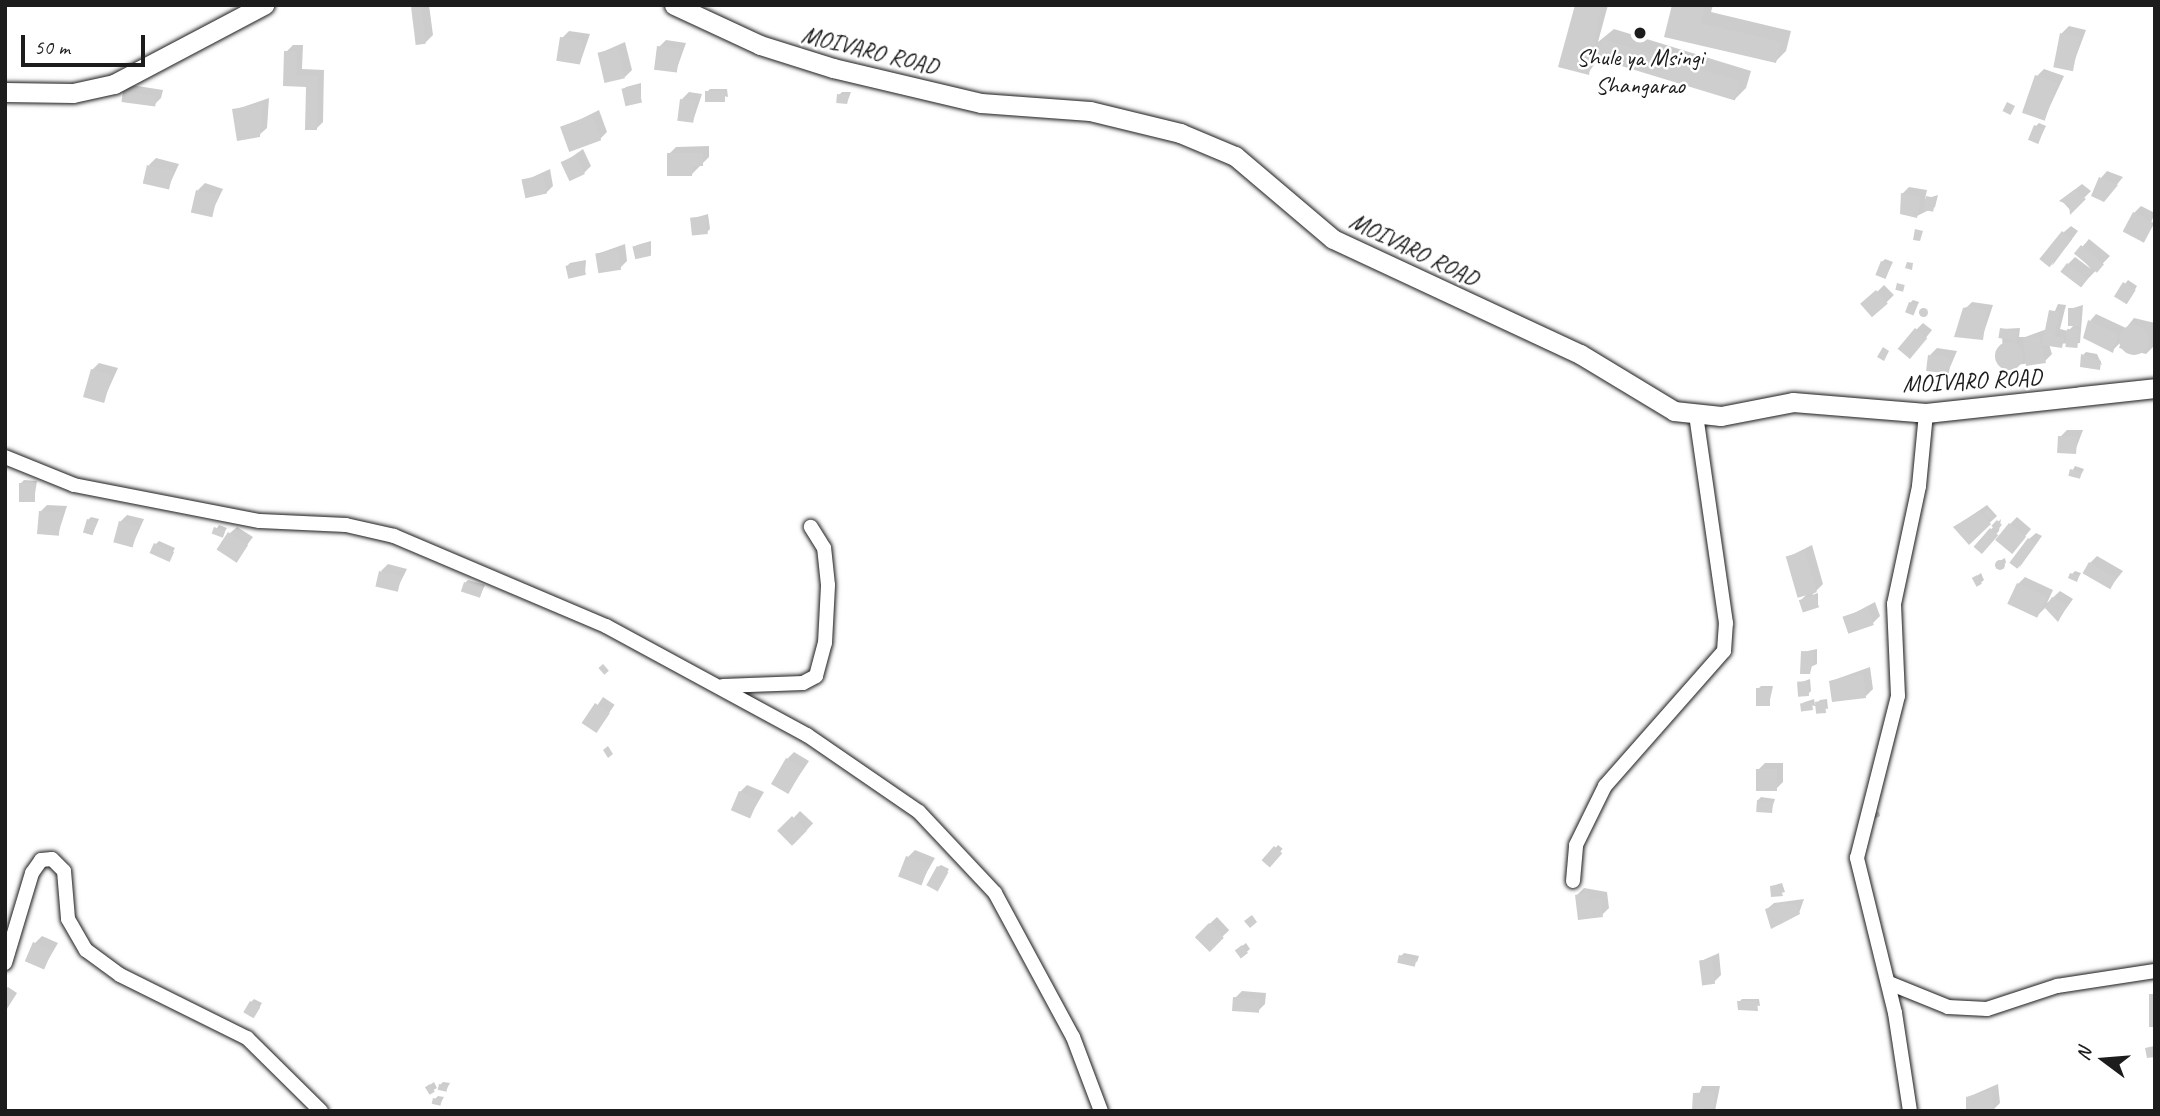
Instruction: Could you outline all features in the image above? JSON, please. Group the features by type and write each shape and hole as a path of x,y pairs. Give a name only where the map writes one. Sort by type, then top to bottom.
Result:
{"street":[{"path":"5,92 73,93 114,84 264,5"},
{"name":"MOIVARO ROAD","path":"674,5 760,45 833,68 981,103 1099,112 1180,133 1235,156 1341,243 1588,358 1653,404 1696,415 1793,402 1926,413 2155,388"},
{"path":"1910,1111 1889,983 1857,858 1898,696 1894,604 1919,486 1926,413"},
{"path":"1573,881 1576,845 1605,786 1724,651 1726,623 1696,415"},
{"path":"5,457 74,485 260,521 346,525 394,536 564,606 723,686 919,812 972,864 1001,904 1073,1037 1101,1111"},
{"path":"723,686 803,683 816,676 825,643 828,585 824,548 811,527"},
{"path":"5,963 32,873 41,860 52,859 64,871 68,919 86,950 120,975 247,1038 321,1111"},
{"path":"1889,983 1948,1007 1987,1009 2057,986 2155,971"}],"building":[{"path":"1575,5 1601,5 1589,75 1558,67"},
{"path":"1672,5 1705,5 1701,23 1781,42 1776,63 1664,37"},
{"path":"421,6 426,44 416,45 411,7"},
{"path":"2060,33 2080,37 2073,71 2053,67"},
{"path":"560,37 584,41 580,64 556,61"},
{"path":"1602,39 1741,81 1735,101 1596,58"},
{"path":"657,46 680,49 677,73 654,70"},
{"path":"618,48 625,78 605,83 598,53"},
{"path":"284,51 297,51 296,76 318,76 317,130 305,130 306,87 283,86"},
{"path":"2035,75 2058,83 2045,121 2022,113"},
{"path":"638,85 642,103 625,106 621,89"},
{"path":"123,91 157,96 155,107 121,102"},
{"path":"705,91 725,91 725,102 705,102"},
{"path":"837,94 848,95 847,104 836,103"},
{"path":"680,99 696,101 693,123 677,121"},
{"path":"2007,102 2015,106 2010,115 2002,111"},
{"path":"263,104 260,137 237,141 232,109"},
{"path":"592,115 601,140 569,152 560,127"},
{"path":"2034,125 2044,129 2038,144 2028,140"},
{"path":"667,153 703,153 703,166 693,166 692,176 667,176"},
{"path":"576,155 585,174 569,181 561,162"},
{"path":"147,165 173,171 169,190 143,184"},
{"path":"543,175 547,194 525,198 521,180"},
{"path":"2099,177 2118,185 2104,202 2091,196"},
{"path":"196,190 217,195 212,217 191,212"},
{"path":"2074,190 2086,199 2070,215 2069,205 2059,201"},
{"path":"1901,193 1921,197 1917,218 1900,214"},
{"path":"1926,196 1936,198 1933,212 1923,210"},
{"path":"2133,212 2154,223 2144,243 2123,231"},
{"path":"706,216 708,234 692,236 690,218"},
{"path":"1915,229 1923,231 1920,241 1913,240"},
{"path":"2062,231 2072,239 2049,267 2039,259"},
{"path":"648,243 651,256 635,259 632,247"},
{"path":"2081,245 2104,264 2097,273 2074,253"},
{"path":"618,250 621,270 598,273 595,254"},
{"path":"1881,261 1891,265 1886,279 1875,275"},
{"path":"583,262 586,275 568,279 565,266"},
{"path":"1907,262 1913,263 1912,270 1905,268"},
{"path":"2067,263 2088,279 2081,287 2060,272"},
{"path":"2123,282 2136,290 2127,304 2114,296"},
{"path":"1897,283 1905,285 1903,292 1895,290"},
{"path":"1876,290 1888,304 1872,317 1860,304"},
{"path":"1909,302 1917,305 1913,315 1905,312"},
{"path":"1971,306 1987,311 1983,340 1954,337 1963,308"},
{"path":"1923,308 1927,312 1923,316 1919,312"},
{"path":"2068,308 2080,308 2080,326 2068,326"},
{"path":"2049,310 2060,312 2054,336 2064,338 2062,348 2042,345"},
{"path":"2088,320 2118,334 2113,353 2083,338"},
{"path":"2134,325 2145,329 2149,340 2145,351 2134,355 2123,351 2119,340 2123,329"},
{"path":"1915,328 1927,338 1910,359 1898,349"},
{"path":"2000,328 2018,331 2016,341 1998,338"},
{"path":"2067,329 2079,330 2077,348 2065,347"},
{"path":"2039,336 2046,363 2026,366 2023,338"},
{"path":"2009,342 2019,346 2023,356 2019,366 2009,370 1999,366 1995,356 1999,346"},
{"path":"1883,347 1889,351 1884,361 1877,357"},
{"path":"2081,354 2101,361 2100,370 2080,367"},
{"path":"1928,355 1951,358 1949,374 1926,371"},
{"path":"91,369 112,375 104,403 83,397"},
{"path":"2058,436 2077,437 2076,454 2057,453"},
{"path":"2070,469 2082,472 2080,479 2068,476"},
{"path":"19,483 35,483 35,502 19,502"},
{"path":"1988,510 1994,516 1989,520 1984,514"},
{"path":"39,511 61,513 59,536 37,534"},
{"path":"1979,511 1991,524 1969,545 1953,527"},
{"path":"87,519 97,522 92,535 83,532"},
{"path":"1997,520 2002,525 1996,531 1991,526"},
{"path":"119,521 138,526 133,547 113,542"},
{"path":"2009,523 2026,537 2012,554 1995,540"},
{"path":"214,527 225,531 223,538 212,534"},
{"path":"1990,528 1998,535 1982,554 1974,547"},
{"path":"228,532 248,545 237,563 217,550"},
{"path":"2028,538 2036,544 2017,569 2009,563"},
{"path":"154,543 174,552 170,562 150,553"},
{"path":"1805,551 1817,592 1798,598 1786,557"},
{"path":"2000,560 2004,561 2004,569 2000,570 1996,569 1995,565 1996,561"},
{"path":"2089,562 2117,578 2110,589 2082,573"},
{"path":"379,571 401,576 398,592 375,587"},
{"path":"2070,573 2079,576 2077,582 2068,578"},
{"path":"1977,575 1982,584 1977,587 1972,578"},
{"path":"464,582 483,588 480,598 461,592"},
{"path":"2017,583 2047,597 2037,618 2007,604"},
{"path":"1815,595 1819,607 1803,613 1799,600"},
{"path":"2052,597 2067,606 2058,622 2045,608"},
{"path":"1868,608 1874,625 1848,634 1842,617"},
{"path":"1801,651 1815,652 1810,674 1800,674"},
{"path":"603,664 609,671 604,675 598,668"},
{"path":"1863,673 1866,698 1832,702 1829,681"},
{"path":"1808,681 1809,696 1798,697 1797,682"},
{"path":"1756,688 1770,688 1770,706 1756,706"},
{"path":"1825,701 1826,713 1816,714 1815,702"},
{"path":"1812,702 1813,710 1801,711 1800,703"},
{"path":"595,703 610,713 597,733 582,723"},
{"path":"608,746 613,754 608,758 603,750"},
{"path":"786,758 803,768 788,794 771,784"},
{"path":"1756,769 1777,769 1777,791 1756,791"},
{"path":"739,791 758,799 750,819 731,810"},
{"path":"1757,800 1773,801 1772,813 1756,812"},
{"path":"792,816 807,831 792,846 777,831"},
{"path":"1274,846 1282,853 1270,868 1262,860"},
{"path":"906,856 929,865 921,885 898,877"},
{"path":"937,866 948,872 938,892 926,885"},
{"path":"1779,885 1783,896 1771,897 1770,886"},
{"path":"1588,893 1589,900 1600,898 1603,917 1578,920 1575,895"},
{"path":"1784,903 1797,905 1800,914 1771,929 1765,909"},
{"path":"1252,915 1257,922 1250,928 1244,921"},
{"path":"1209,923 1224,938 1210,952 1195,937"},
{"path":"33,942 52,950 44,970 25,961"},
{"path":"1242,945 1248,953 1241,958 1235,950"},
{"path":"1399,955 1417,959 1415,967 1397,963"},
{"path":"1712,959 1715,984 1702,985 1699,961"},
{"path":"2149,994 2155,994 2155,1027 2149,1027"},
{"path":"1233,997 1260,999 1259,1013 1232,1011"},
{"path":"250,1001 260,1007 254,1018 243,1012"},
{"path":"1737,1001 1757,1001 1758,1011 1738,1010"},
{"path":"2154,1046 2155,1057 2147,1058 2145,1048"},
{"path":"430,1084 435,1092 430,1095 425,1087"},
{"path":"439,1084 448,1086 446,1092 438,1090"},
{"path":"1992,1090 1994,1111 1966,1111 1966,1097"},
{"path":"1714,1092 1714,1107 1692,1111 1693,1093"},
{"path":"433,1098 442,1100 440,1106 432,1104"}],"place":[{"name":"Shule ya Msingi Shangarao","path":"1640,33"}]}
